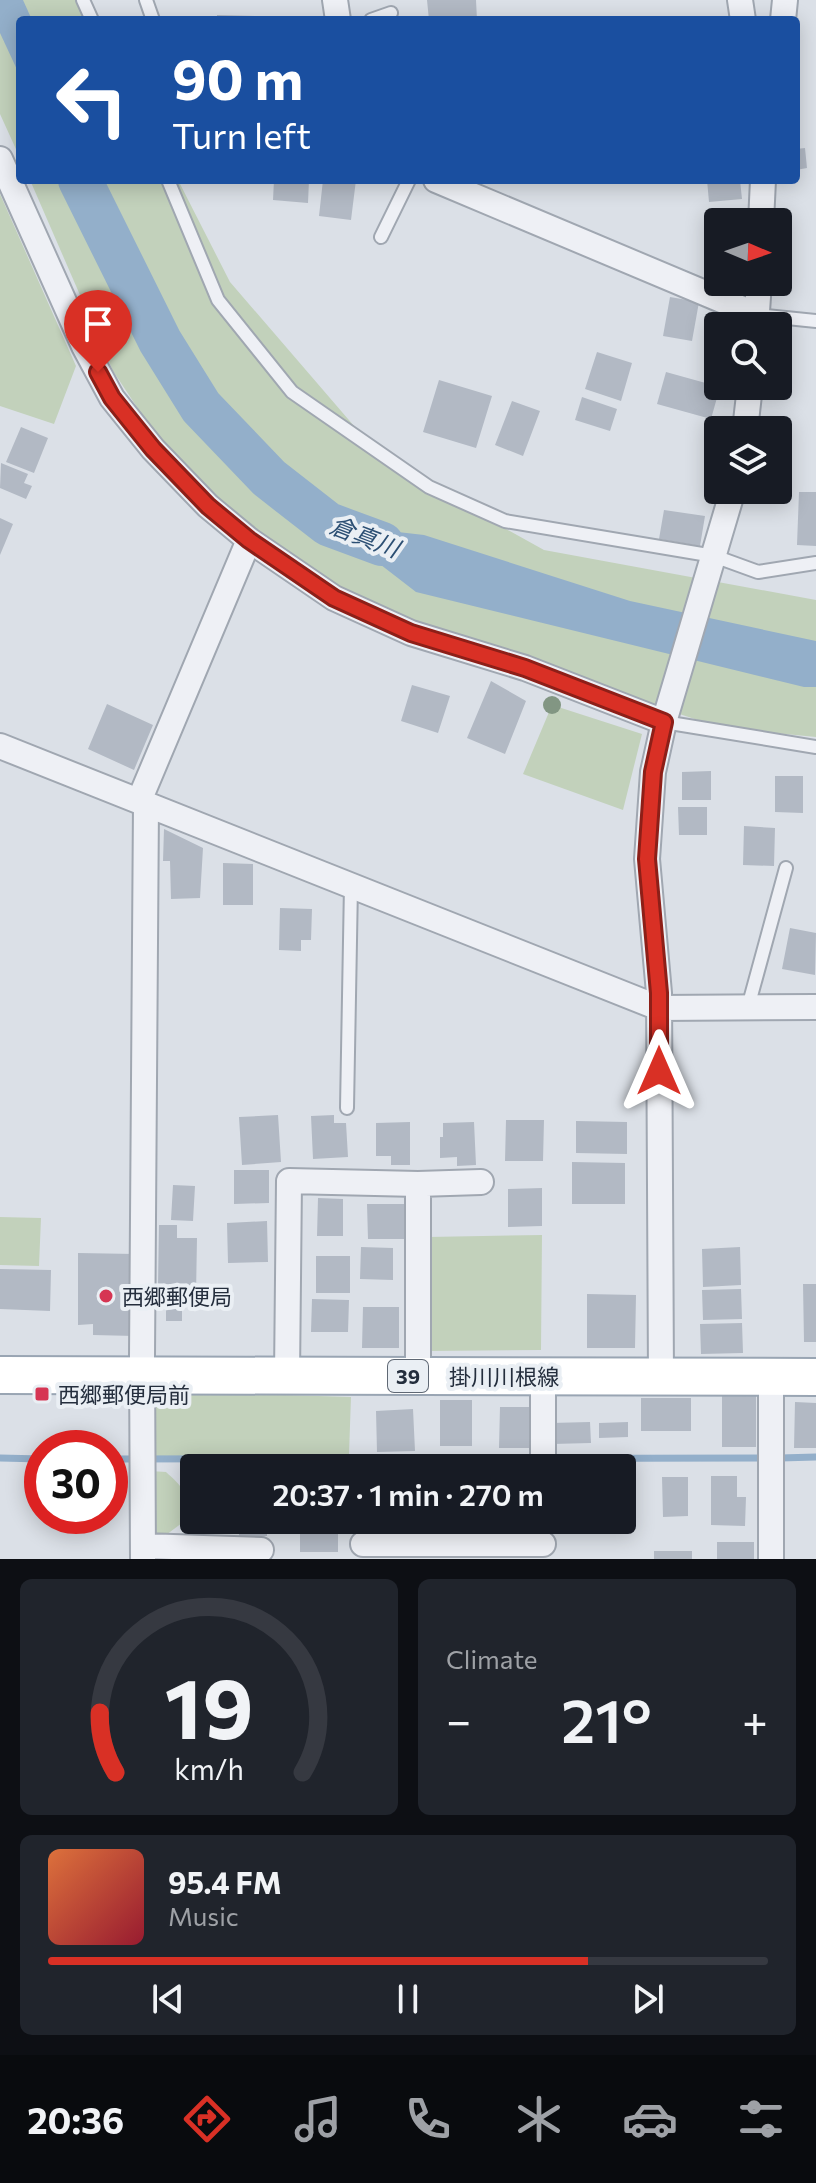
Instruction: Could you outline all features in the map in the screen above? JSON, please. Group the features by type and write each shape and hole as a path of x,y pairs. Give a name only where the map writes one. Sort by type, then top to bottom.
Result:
{"main road":[{"name":"掛川川根線","path":"0,1375 816,1377"}],"street":[{"path":"0,159 84,346 112,398 153,449 208,506 249,540 334,598 411,633 666,714"},
{"path":"445,184 739,312"},
{"path":"762,208 763,184"},
{"path":"661,1377 659,1008 647,859 653,772 666,714 729,504"},
{"path":"249,540 142,802 142,1473 143,1552 261,1550"},
{"path":"0,746 659,1008 816,1007"},
{"path":"287,1376 289,1181 481,1182"},
{"path":"418,1184 418,1376"},
{"path":"543,1376 543,1454"},
{"path":"771,1377 771,1559"},
{"path":"363,1544 543,1541"}],"lane":[{"path":"382,16 391,13"},
{"path":"170,184 218,300 292,392 429,487 505,521 711,565 758,572 816,563"},
{"path":"381,237 407,184"},
{"path":"792,321 816,321"},
{"path":"666,714 816,747"},
{"path":"748,1007 786,868"},
{"path":"347,1108 351,885"}],"green space":[{"path":"0,0 89,0 97,16 16,16 16,149 0,114"},
{"path":"32,184 180,184 230,282 385,462 544,550 816,600 816,737 722,728 349,605 190,487 113,371"},
{"path":"0,194 76,366 54,424 0,406"},
{"path":"552,705 642,734 623,810 523,774"},
{"path":"0,1217 41,1218 39,1266 0,1265"},
{"path":"542,1235 541,1350 425,1351 428,1237"},
{"path":"151,1391 351,1397 349,1454 180,1454 180,1458 153,1459"},
{"path":"150,1471 166,1472 180,1486 180,1524 166,1535 151,1534"}],"water":[{"path":"0,0 23,0 30,16 16,16 16,67 0,33"},
{"path":"70,184 101,184 160,341 153,351"},
{"path":"328,524 424,535 630,601 816,641 816,687 804,687 416,592"}],"building":[{"path":"427,0 476,0 477,16 429,16"},
{"path":"805,148 807,168 800,169 800,149"},
{"path":"274,184 309,184 308,203 273,200"},
{"path":"323,184 356,184 351,220 319,216"},
{"path":"707,184 740,184 742,199 709,202"},
{"path":"670,297 699,302 692,341 663,336"},
{"path":"597,352 632,363 621,401 585,389"},
{"path":"666,372 704,383 704,400 716,400 712,416 704,417 657,404"},
{"path":"439,380 492,396 476,448 423,432"},
{"path":"582,397 617,409 610,431 575,420"},
{"path":"512,401 540,411 523,456 495,445"},
{"path":"21,427 48,438 34,473 6,462"},
{"path":"1,463 28,474 24,483 32,486 26,499 0,488"},
{"path":"799,492 816,492 816,546 797,545"},
{"path":"664,510 705,516 700,546 659,539"},
{"path":"0,518 13,524 0,555"},
{"path":"491,681 526,701 505,754 467,738"},
{"path":"412,685 450,696 438,733 401,721"},
{"path":"107,704 153,725 134,770 88,749"},
{"path":"711,771 711,800 682,800 682,772"},
{"path":"775,776 803,776 803,813 775,812"},
{"path":"678,807 707,807 707,835 679,835"},
{"path":"744,826 775,828 774,866 743,865"},
{"path":"164,829 203,848 200,898 171,899 170,861 163,861"},
{"path":"223,863 253,864 253,905 223,905"},
{"path":"280,908 312,909 311,940 301,940 301,951 279,950"},
{"path":"790,928 816,933 815,975 782,969"},
{"path":"278,1115 281,1162 242,1165 239,1117"},
{"path":"334,1115 334,1123 346,1123 348,1157 313,1159 311,1116"},
{"path":"506,1120 544,1120 543,1161 505,1161"},
{"path":"576,1121 627,1122 627,1154 576,1153"},
{"path":"410,1122 410,1165 391,1165 391,1156 376,1156 376,1123"},
{"path":"474,1122 476,1165 457,1166 457,1157 440,1158 443,1123"},
{"path":"572,1162 625,1163 625,1204 572,1204"},
{"path":"234,1170 269,1170 269,1203 234,1204"},
{"path":"173,1185 195,1186 193,1221 171,1220"},
{"path":"542,1188 542,1226 508,1227 508,1189"},
{"path":"318,1198 343,1199 343,1236 317,1236"},
{"path":"367,1204 404,1204 404,1239 368,1239"},
{"path":"267,1221 268,1262 228,1263 227,1223"},
{"path":"159,1225 177,1225 177,1238 197,1238 196,1295 164,1295 165,1285 158,1285"},
{"path":"361,1247 393,1248 393,1280 360,1279"},
{"path":"740,1247 741,1285 703,1287 702,1249"},
{"path":"78,1253 135,1254 135,1336 93,1335 93,1324 78,1325"},
{"path":"316,1256 350,1256 350,1293 316,1293"},
{"path":"0,1269 51,1270 50,1311 0,1309"},
{"path":"803,1284 816,1284 816,1342 804,1342"},
{"path":"741,1289 742,1319 703,1320 702,1290"},
{"path":"587,1294 636,1295 635,1348 587,1348"},
{"path":"312,1299 349,1300 348,1332 311,1332"},
{"path":"166,1301 182,1301 182,1321 166,1321"},
{"path":"363,1307 399,1307 399,1348 362,1348"},
{"path":"742,1323 743,1353 701,1354 700,1324"},
{"path":"722,1395 756,1395 756,1447 722,1447"},
{"path":"641,1398 691,1398 691,1431 641,1431"},
{"path":"440,1400 472,1400 472,1446 440,1446"},
{"path":"795,1402 816,1403 816,1448 794,1448"},
{"path":"500,1407 535,1407 535,1448 499,1448"},
{"path":"413,1409 415,1451 377,1452 376,1411"},
{"path":"590,1422 591,1443 552,1444 551,1423"},
{"path":"628,1422 628,1437 599,1438 599,1423"},
{"path":"711,1476 737,1476 737,1497 746,1497 745,1526 711,1525"},
{"path":"662,1477 688,1477 688,1516 663,1517"},
{"path":"239,1534 267,1534 267,1536"},
{"path":"300,1534 338,1534 338,1552 300,1552"},
{"path":"717,1542 754,1542 754,1559 717,1559"},
{"path":"654,1551 692,1551 692,1559 654,1559"}],"waterway":[{"name":"倉真川","path":"82,184 160,341 201,407 269,478 328,524 382,544"},
{"path":"780,1458 816,1457"},
{"path":"0,1458 24,1459"},
{"path":"128,1459 763,1458"}],"place":[{"name":"西郷郵便局","path":"106,1296"},
{"name":"西郷郵便局前","path":"42,1394"}],"route":[{"path":"98,372 112,398 153,449 208,506 249,540 334,598 411,633 525,668 664,722 653,772 647,859 659,993 659,1071"}]}
